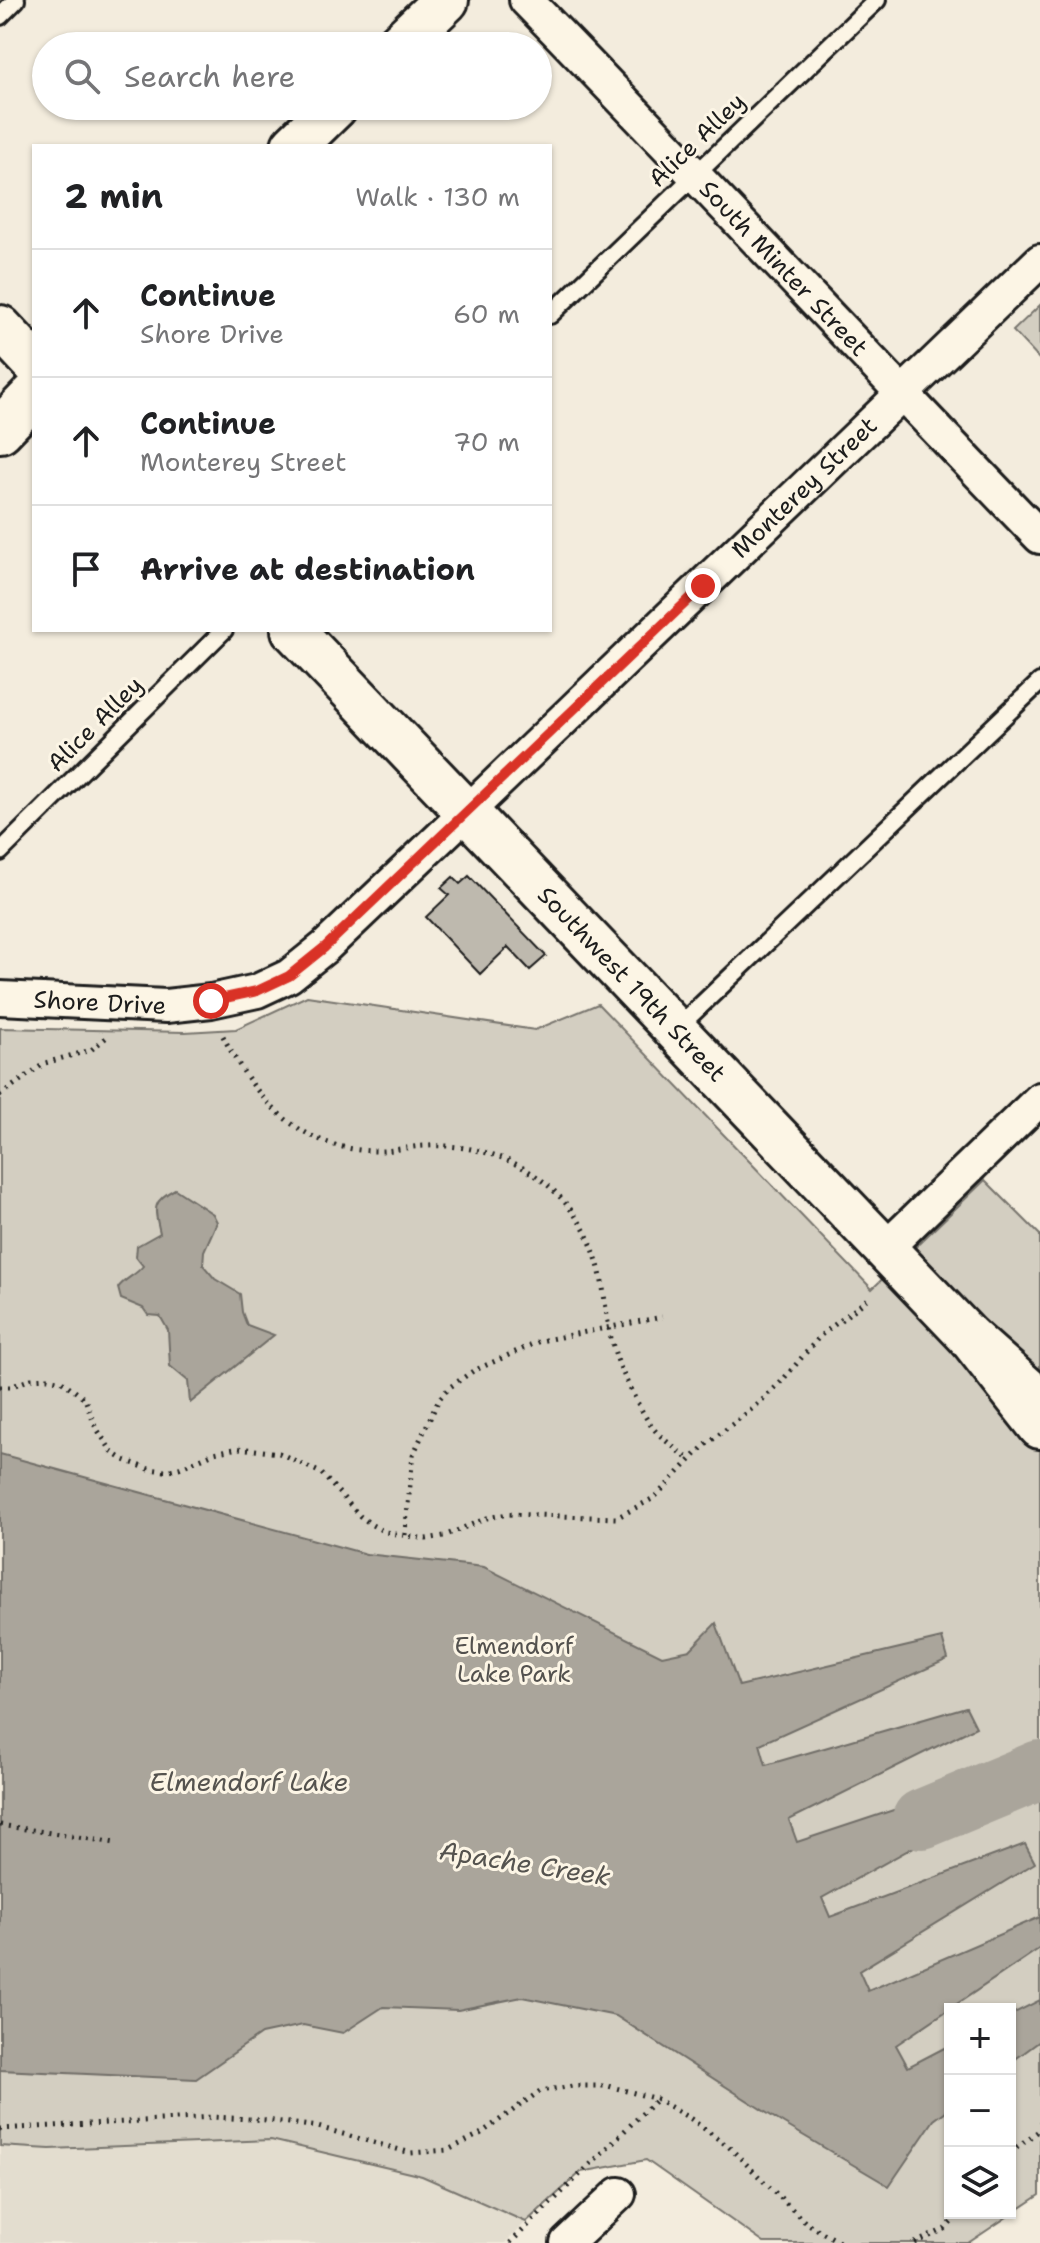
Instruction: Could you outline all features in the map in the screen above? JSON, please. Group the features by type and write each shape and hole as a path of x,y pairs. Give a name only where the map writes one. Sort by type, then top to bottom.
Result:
{"main road":[{"path":"413,32 446,0"},
{"path":"296,144 321,120"},
{"path":"0,430 32,397"}],"street":[{"name":"South Minter Street","path":"526,0 696,174 1040,537"},
{"name":"Monterey Street","path":"466,813 1040,261"},
{"path":"0,327 32,361"},
{"name":"Southwest 19th Street","path":"295,632 970,1338 1040,1400"},
{"name":"Shore Drive","path":"0,998 166,1006 257,991 289,976 325,947 466,813"},
{"path":"885,1249 1040,1099"},
{"name":"Southwest 19th Street","path":"970,1338 1040,1427"},
{"path":"567,2243 619,2194"}],"lane":[{"path":"0,16 16,0"},
{"name":"Alice Alley","path":"552,313 877,0"},
{"name":"Alice Alley","path":"0,852 222,632"},
{"path":"675,1030 1040,682"}],"path":[{"path":"0,1095 45,1063 91,1050 108,1036"},
{"path":"223,1036 251,1086 303,1132 359,1151 427,1146 481,1151 508,1160 536,1176 558,1195 581,1224 596,1258 616,1357 652,1427 690,1460"},
{"path":"0,1387 10,1387 31,1379 62,1381 85,1399 105,1445 124,1460 149,1469 165,1471 179,1468 214,1453 238,1448 279,1453 321,1473 372,1525 385,1532 426,1539 508,1514 601,1520 616,1518 654,1498 690,1460 781,1382 820,1336 868,1299"},
{"path":"405,1535 413,1455 426,1422 444,1393 473,1371 540,1341 662,1317"},
{"path":"0,1825 116,1843"},
{"path":"0,2129 213,2117 267,2120 318,2127 411,2153 448,2150 480,2134 540,2091 573,2086 608,2086 657,2099 691,2119 729,2147 805,2222 841,2243"},
{"path":"510,2243 657,2099"},
{"path":"1016,2148 1040,2130"},
{"path":"915,2243 945,2229 954,2219"}],"shaded area":[{"path":"271,2140 422,2176 526,2222 505,2243 0,2243 0,2146 50,2149"}],"green space":[{"path":"1040,305 1040,360 1013,331"},
{"name":"Elmendorf Lake Park","path":"307,996 535,1030 598,1004 872,1289 985,1180 1040,1235 1040,2195 1016,2211 1016,2003 944,2003 944,2219 1004,2219 968,2243 764,2243 646,2160 581,2172 526,2222 422,2176 271,2140 50,2149 0,2146 0,1028 185,1032 236,1029"}],"water":[{"path":"175,1189 213,1214 217,1222 204,1251 203,1265 215,1279 240,1294 247,1325 274,1335 190,1403 188,1381 170,1366 168,1330 160,1316 148,1315 143,1308 121,1299 118,1288 143,1266 136,1257 137,1246 160,1233 156,1207 161,1198"},
{"name":"Elmendorf Lake","path":"0,1454 366,1554 484,1567 662,1656 690,1650 716,1623 739,1686 942,1638 948,1659 760,1744 766,1765 966,1707 976,1727 789,1820 797,1842 993,1777 1002,1798 822,1898 830,1917 1025,1844 1035,1863 859,1971 868,1991 1040,1917 1040,1948 958,2003 944,2003 944,2013 896,2045 908,2067 944,2048 944,2112 934,2120 889,2186 784,2124 616,2016 522,1997 458,2010 383,2007 343,2033 303,2025 261,2034 196,2079 0,2070"},
{"path":"1040,2000 1040,2041 1016,2059 1016,2012"}],"building":[{"path":"469,876 546,956 530,970 508,947 480,974 426,917 449,895 441,888 453,877 460,884"}],"waterway":[{"name":"Apache Creek","path":"922,1819 1040,1770"}],"route":[{"path":"211,1001 257,991 289,976 325,947 703,586"}]}
